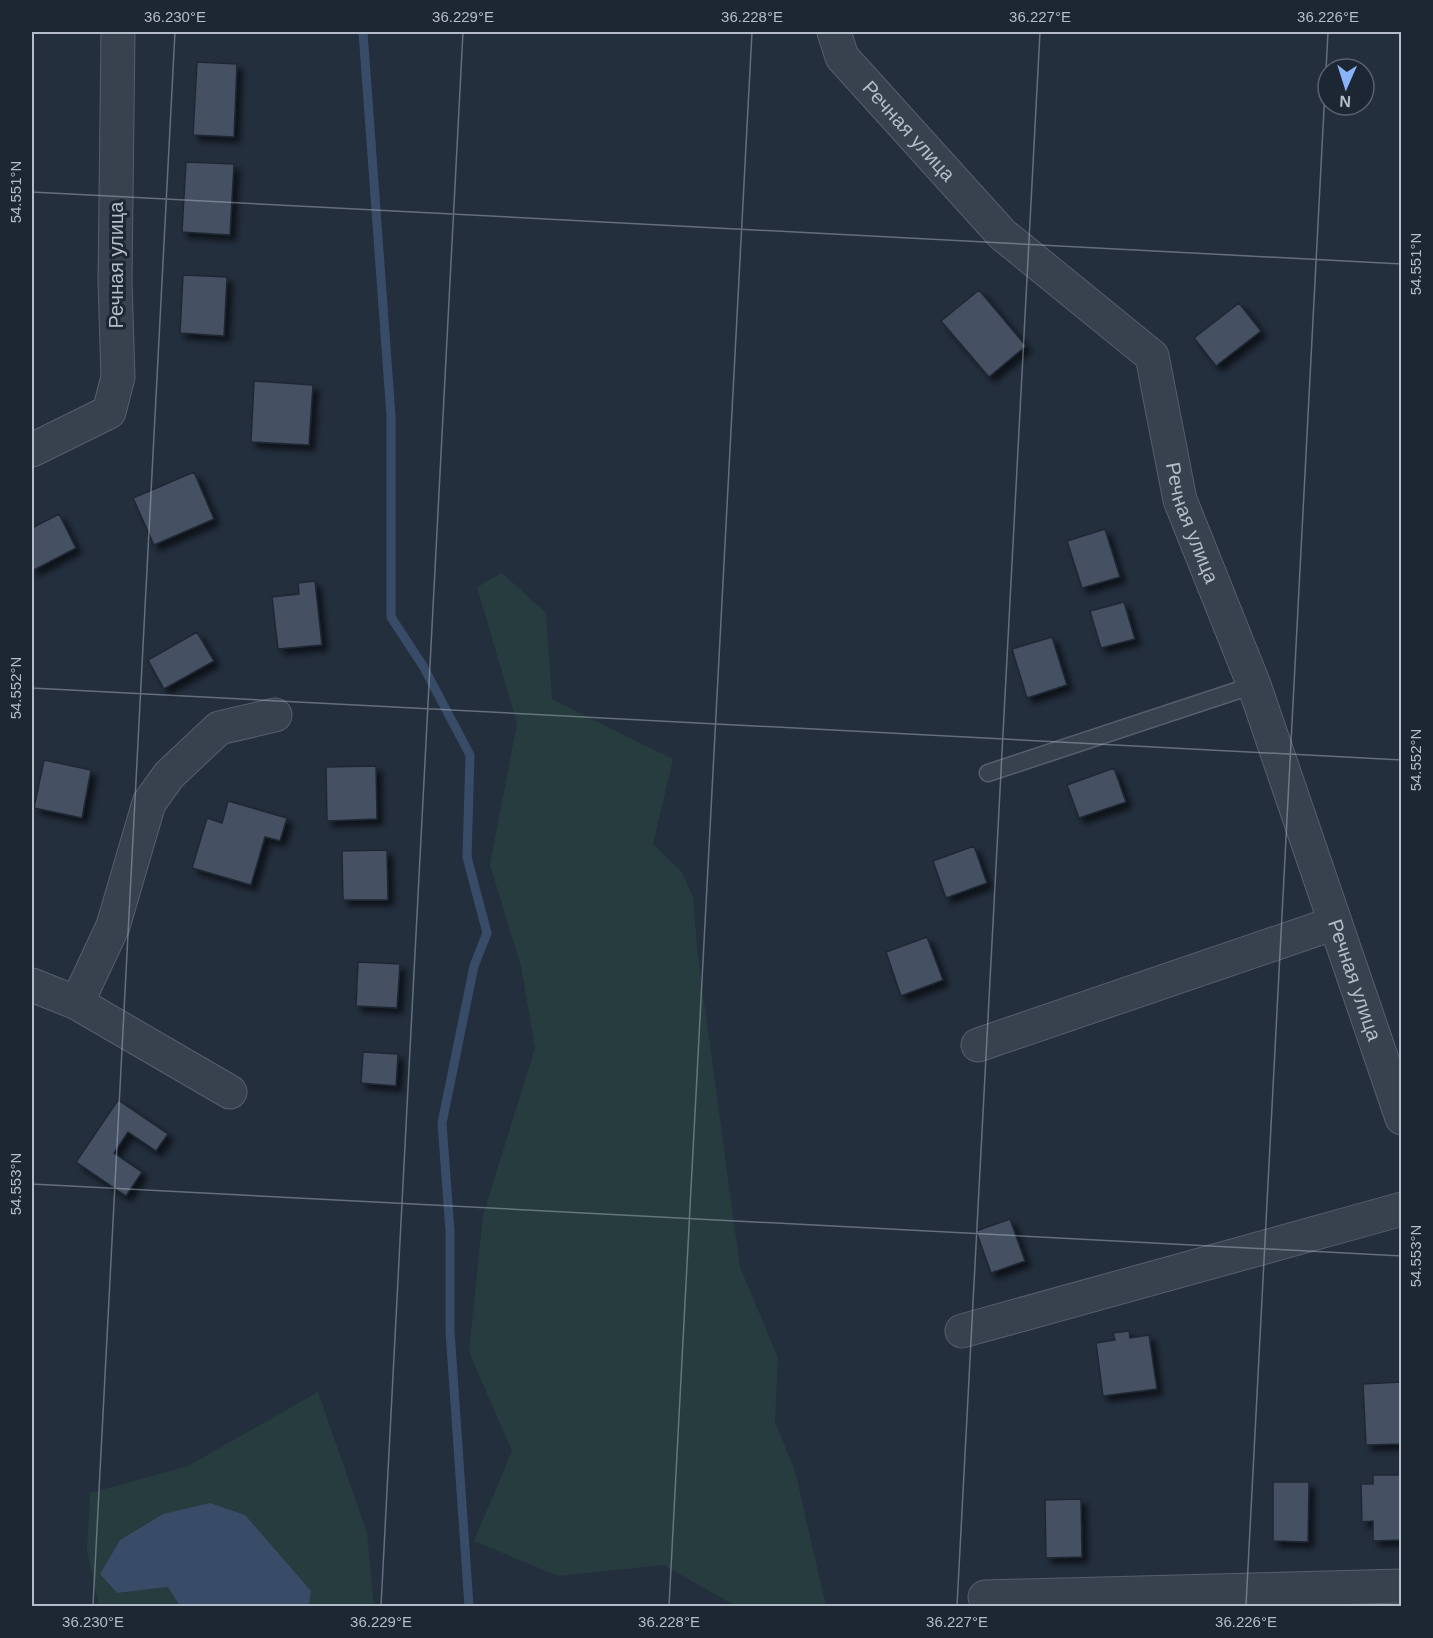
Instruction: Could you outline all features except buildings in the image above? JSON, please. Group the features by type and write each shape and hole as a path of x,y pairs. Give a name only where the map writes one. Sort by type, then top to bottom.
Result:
{"street":[{"name":"Речная улица","path":"32,450 109,412 118,377 115,281 118,32"},
{"name":"Речная улица","path":"834,32 842,57 1002,234 1152,356 1180,500 1254,685 1401,1118"},
{"path":"77,1004 113,926 148,803 169,775 219,728 275,715"},
{"path":"978,1045 1335,923"},
{"path":"32,985 77,1004 230,1092"},
{"path":"962,1332 1401,1209"},
{"path":"985,1597 1401,1586"}],"lane":[{"path":"988,772 1254,685"}],"green space":[{"path":"502,573 546,613 552,699 673,759 653,844 682,872 693,897 698,956 740,1267 778,1358 775,1422 795,1471 826,1606 736,1606 663,1565 558,1576 474,1541 512,1451 469,1352 483,1215 535,1048 521,966 490,865 517,723 477,587"},
{"path":"318,1392 367,1533 374,1606 309,1606 311,1591 163,1514 120,1540 100,1574 117,1593 169,1587 180,1606 99,1606 87,1551 90,1493 188,1466"}],"water":[{"path":"210,1503 245,1515 311,1591 309,1606 180,1606 168,1587 117,1593 100,1574 120,1540 163,1514"}],"waterway":[{"path":"363,32 391,416 391,617 423,666 470,755 467,857 487,933 474,966 442,1123 450,1231 450,1331 469,1606"}]}
